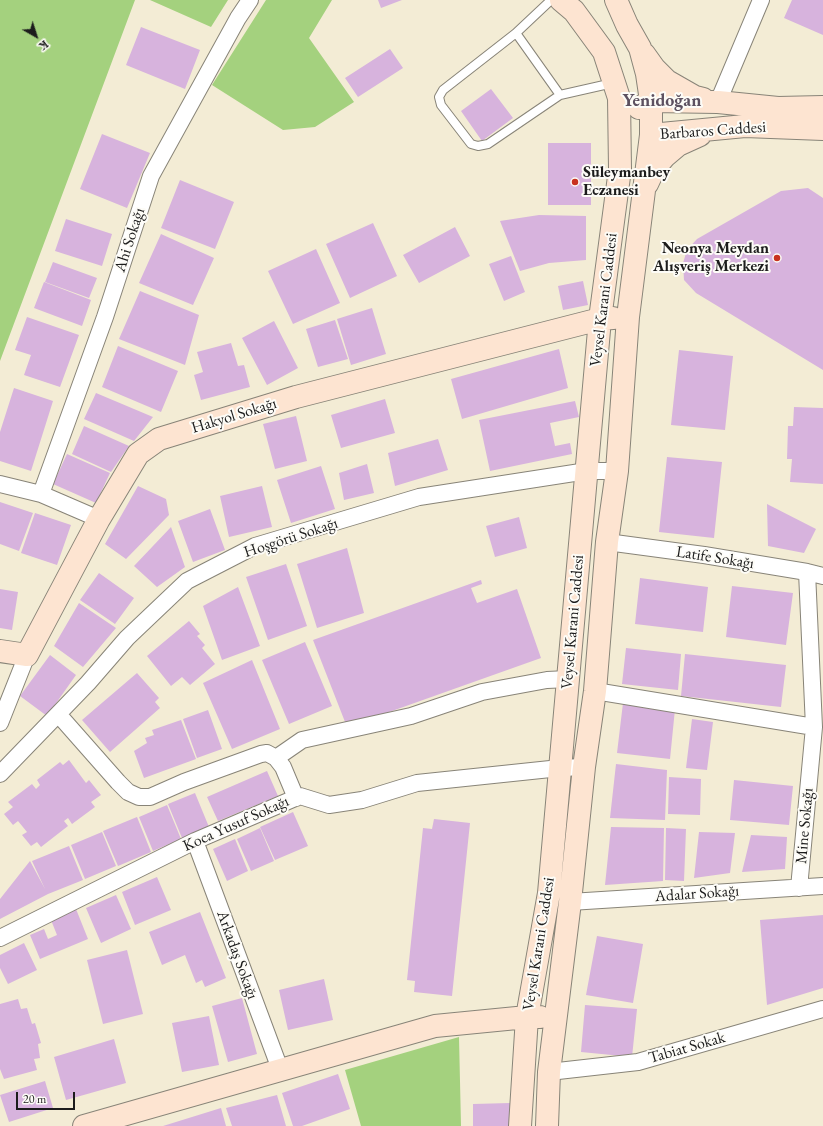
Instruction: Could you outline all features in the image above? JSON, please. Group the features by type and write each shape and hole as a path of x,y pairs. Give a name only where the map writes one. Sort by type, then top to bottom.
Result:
{"main road":[{"path":"616,0 627,25 640,48 654,68 667,80 695,97 718,102"},
{"name":"Veysel Karani Caddesi","path":"520,1126 527,1017 549,893 600,320 620,169 619,98 604,52 570,4"},
{"name":"Veysel Karani Caddesi","path":"547,1126 549,1072 570,902 584,767 595,691 607,542 617,471 628,317 651,135 651,101 647,74 640,48"},
{"path":"620,118 651,101"},
{"name":"Barbaros Caddesi","path":"651,101 718,102 778,108 823,107"},
{"path":"620,118 651,135"},
{"name":"Barbaros Caddesi","path":"651,135 745,126 823,129"},
{"path":"643,191 654,170 665,156 678,145 691,138 716,129"},
{"name":"Hakyol Sokağı","path":"27,655 99,519 138,454 158,439 296,397 600,320 628,317"},
{"path":"0,651 27,655"},
{"path":"84,1126 435,1026 527,1017 556,1018"}],"street":[{"name":"Ahi Sokağı","path":"41,494 105,317 151,176 238,18 250,0"},
{"path":"718,102 761,0"},
{"name":"Hoşgörü Sokağı","path":"0,774 88,683 127,638 187,581 255,546 419,497 587,471 617,471"},
{"path":"0,484 41,494 99,519"},
{"name":"Latife Sokağı","path":"607,542 704,555 823,576"},
{"name":"Mine Sokağı","path":"799,888 814,727 807,572"},
{"name":"Hakyol Sokağı","path":"0,722 27,655"},
{"path":"276,758 302,740 411,716 482,692 547,680 568,679"},
{"path":"595,691 814,727"},
{"path":"58,714 118,782 128,792 139,797 150,797 184,782 267,753 276,758 282,767 296,798"},
{"name":"Koca Yusuf Sokağı","path":"0,938 195,841 300,796 328,805 362,800 417,783 560,768 584,767"},
{"name":"Arkadaş Sokağı","path":"195,841 280,1069"},
{"name":"Adalar Sokağı","path":"570,902 823,886"},
{"name":"Tabiat Sokak","path":"549,1072 638,1062 823,1009"}],"lane":[{"path":"551,0 516,33 443,90 439,97 441,105 471,144 478,146 488,144 560,95 614,83"},
{"path":"516,33 560,95"}],"green space":[{"path":"0,0 135,0 0,361"},
{"path":"150,0 228,0 211,27"},
{"path":"266,0 332,0 309,38 354,102 315,127 283,130 212,85"},
{"path":"459,1037 461,1126 361,1126 345,1070"}],"building":[{"path":"378,0 402,0 381,8"},
{"path":"792,0 823,0 823,35 784,18"},
{"path":"141,27 200,50 185,89 126,65"},
{"path":"390,49 403,68 358,97 345,78"},
{"path":"491,89 513,118 482,141 461,111"},
{"path":"102,134 150,153 127,208 80,189"},
{"path":"548,143 591,143 591,205 548,205"},
{"path":"180,180 234,202 215,249 161,228"},
{"path":"808,188 823,198 823,370 696,293 684,280 683,263 687,250 697,239 781,191"},
{"path":"539,215 586,216 586,260 549,263 520,271 500,221"},
{"path":"66,219 112,234 102,266 55,251"},
{"path":"373,223 397,276 350,298 326,244"},
{"path":"455,227 470,256 419,283 403,255"},
{"path":"161,234 214,258 193,305 139,283"},
{"path":"316,249 340,303 293,324 268,271"},
{"path":"511,256 525,292 504,301 489,264"},
{"path":"53,262 97,278 89,298 45,282"},
{"path":"583,281 588,305 563,310 558,286"},
{"path":"44,282 91,300 82,326 34,308"},
{"path":"140,291 199,315 185,365 119,339"},
{"path":"372,308 386,354 351,365 337,319"},
{"path":"27,317 79,335 60,387 24,375 31,355 15,350"},
{"path":"335,320 348,359 318,367 306,329"},
{"path":"274,321 298,368 267,385 242,338"},
{"path":"231,343 238,366 244,365 250,387 201,400 194,375 203,372 197,352"},
{"path":"118,346 178,371 161,412 102,387"},
{"path":"559,349 568,388 462,419 451,379"},
{"path":"679,350 733,356 725,430 671,425"},
{"path":"14,388 53,401 31,471 0,461 0,432"},
{"path":"96,393 153,417 134,441 84,419"},
{"path":"385,399 395,433 341,448 331,415"},
{"path":"575,401 579,417 550,423 555,446 570,443 572,454 490,471 479,420"},
{"path":"794,407 823,408 823,484 790,482 792,459 787,459 788,426 793,426"},
{"path":"296,416 307,461 275,469 263,424"},
{"path":"84,426 129,446 111,472 72,454"},
{"path":"438,439 448,470 395,486 388,453"},
{"path":"67,454 110,473 96,503 53,484"},
{"path":"667,457 722,462 714,538 659,532"},
{"path":"367,464 374,493 344,500 339,473"},
{"path":"321,466 335,509 291,523 277,480"},
{"path":"138,486 166,499 169,515 126,559 105,544"},
{"path":"262,486 272,527 229,537 220,496"},
{"path":"0,502 33,513 19,551 0,544"},
{"path":"767,504 816,529 804,553 768,546"},
{"path":"210,509 225,550 193,562 178,521"},
{"path":"35,513 71,525 57,565 21,553"},
{"path":"519,517 527,548 495,557 486,526"},
{"path":"171,527 185,567 157,587 134,566"},
{"path":"347,548 364,613 317,628 297,564"},
{"path":"286,564 307,626 268,640 246,577"},
{"path":"99,573 134,598 115,624 80,600"},
{"path":"640,578 708,587 703,632 635,624"},
{"path":"481,580 482,584 471,588 477,603 517,589 541,658 347,727 313,640"},
{"path":"732,586 793,593 786,645 726,637"},
{"path":"238,587 260,646 222,660 203,606"},
{"path":"0,589 18,592 12,630 0,628"},
{"path":"79,603 116,628 83,667 54,646"},
{"path":"189,621 200,634 197,636 205,645 202,648 215,664 190,685 182,677 171,686 147,656"},
{"path":"305,642 332,706 289,724 262,660"},
{"path":"626,648 681,654 678,690 622,684"},
{"path":"685,654 786,665 781,707 681,696"},
{"path":"50,655 76,675 47,716 20,696"},
{"path":"252,660 280,729 232,749 203,683"},
{"path":"137,673 159,698 155,702 160,708 110,752 82,720"},
{"path":"623,703 675,709 670,759 617,753"},
{"path":"208,710 222,749 197,758 183,719"},
{"path":"692,719 713,722 707,770 686,768"},
{"path":"181,720 196,759 144,778 134,751 147,743 145,738 154,735 152,730"},
{"path":"69,760 86,783 89,780 101,795 91,802 95,807 72,824 68,818 64,821 68,826 41,847 37,842 31,846 22,835 27,832 18,821 13,825 4,814 13,807 8,802 32,784 36,789 40,785 37,780 60,762 63,765"},
{"path":"616,764 667,770 665,820 610,818"},
{"path":"267,771 278,796 218,821 207,797"},
{"path":"669,777 701,779 700,815 668,814"},
{"path":"734,780 793,786 789,825 730,820"},
{"path":"195,793 209,827 182,838 168,804"},
{"path":"167,805 181,839 153,851 139,817"},
{"path":"293,812 308,846 275,860 260,827"},
{"path":"137,817 151,852 118,866 103,831"},
{"path":"434,819 470,823 452,996 414,992 415,981 407,980 423,828 432,829"},
{"path":"611,827 664,828 663,881 605,885"},
{"path":"260,828 274,861 251,871 237,839"},
{"path":"666,828 686,829 684,881 665,880"},
{"path":"102,832 116,866 85,879 71,845"},
{"path":"699,832 735,833 730,873 694,878"},
{"path":"751,835 787,837 785,869 742,872"},
{"path":"235,839 248,871 227,881 213,849"},
{"path":"69,846 83,880 48,894 0,919 0,899 30,861 45,889 32,861"},
{"path":"157,877 171,910 135,925 122,892"},
{"path":"116,895 131,929 101,943 86,908"},
{"path":"76,909 88,939 40,959 30,935 44,929 48,939 57,935 51,920"},
{"path":"200,912 226,978 205,987 202,980 196,983 185,955 162,965 149,932"},
{"path":"823,915 823,988 767,1005 760,920"},
{"path":"597,936 643,944 633,1003 586,995"},
{"path":"24,943 37,970 8,984 0,968 0,955"},
{"path":"127,950 143,1014 103,1024 87,960"},
{"path":"324,979 333,1020 288,1030 279,990"},
{"path":"242,998 257,1054 228,1062 212,1006"},
{"path":"18,999 21,1009 27,1008 32,1024 35,1023 41,1043 38,1044 40,1058 34,1059 37,1070 4,1079 0,1069 0,1004"},
{"path":"585,1005 637,1009 632,1057 581,1052"},
{"path":"209,1016 219,1065 182,1072 172,1023"},
{"path":"114,1039 126,1083 66,1100 54,1057"},
{"path":"338,1074 350,1109 302,1126 293,1126 282,1093"},
{"path":"45,1081 53,1108 9,1122 0,1095"},
{"path":"277,1095 286,1126 232,1126 226,1108"},
{"path":"510,1103 510,1126 473,1126 473,1104"},
{"path":"221,1108 226,1126 163,1126"}],"place":[{"name":"Süleymanbey Eczanesi","path":"575,182"},
{"name":"Neonya Meydan Alışveriş Merkezi","path":"777,258"}],"district":[{"name":"Yenidoğan","path":"662,101"}]}
